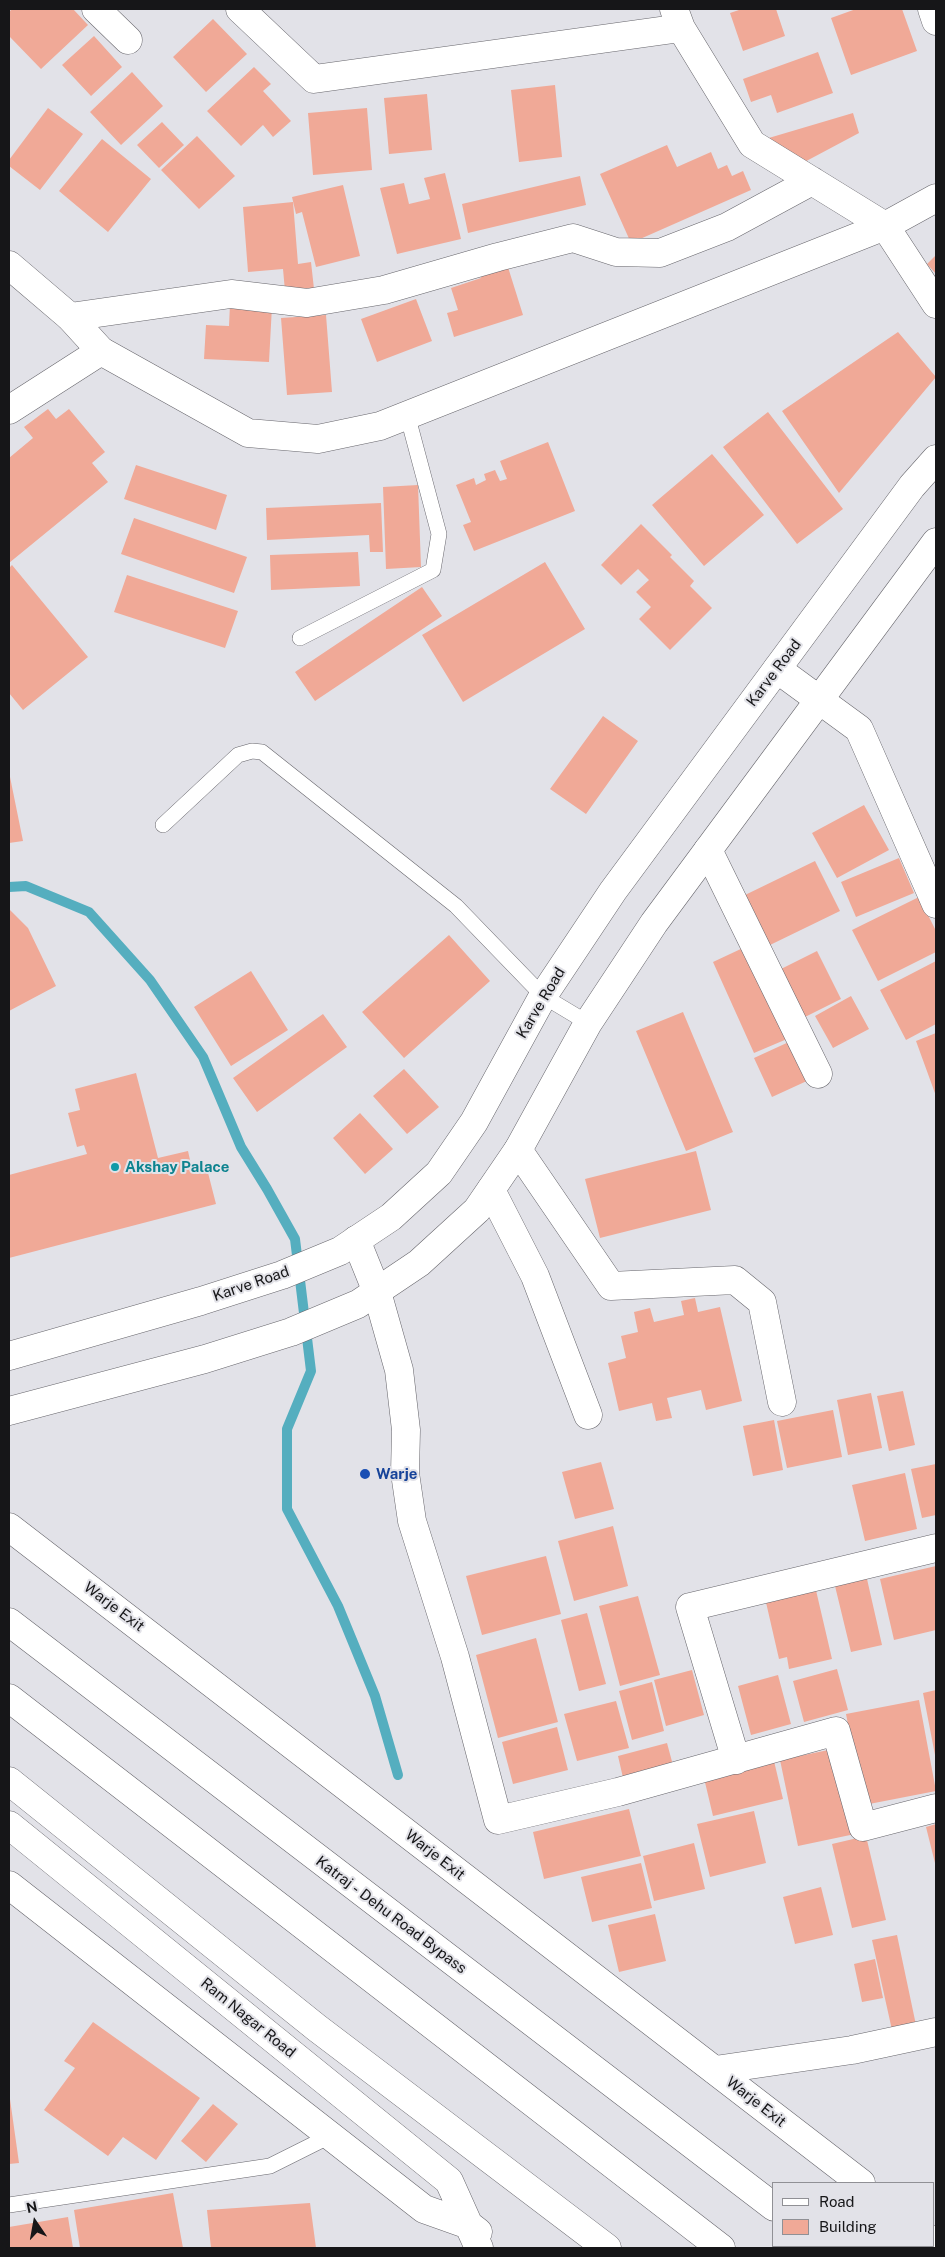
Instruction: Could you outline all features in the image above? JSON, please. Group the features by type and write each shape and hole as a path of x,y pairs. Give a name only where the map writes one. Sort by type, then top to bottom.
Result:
{"main road":[{"path":"96,9 128,40"},
{"path":"240,9 314,79 677,18 752,144 885,226 936,304"},
{"path":"932,9 936,21"},
{"path":"70,317 231,294 307,303 384,290 498,257 573,238 616,252 660,253 727,227 812,181"},
{"path":"9,265 70,317 101,351 248,433 318,439 380,426 885,226 936,198"},
{"path":"9,410 101,351"},
{"name":"Karve Road","path":"9,1356 201,1301 282,1275 348,1246 391,1216 439,1173 474,1122 543,996 613,891 912,486 936,459"},
{"path":"9,1411 205,1359 291,1332 367,1298 420,1263 477,1210 518,1150 588,1023 654,923 936,542"},
{"path":"777,669 859,729 936,904"},
{"path":"708,850 818,1074"},
{"path":"518,1150 611,1286 735,1280 762,1302 782,1402"},
{"path":"491,1190 535,1276 588,1415"},
{"path":"348,1246 367,1298 399,1370 406,1430 405,1473 412,1521 455,1657 498,1820 618,1792 836,1731 863,1827 936,1808"},
{"name":"Warje Exit","path":"9,1527 860,2182"},
{"path":"736,1760 690,1607 936,1548"},
{"name":"Katraj - Dehu Road Bypass","path":"9,1622 772,2205"},
{"path":"9,1698 721,2248"},
{"path":"9,1782 317,2028 608,2248"},
{"name":"Ram Nagar Road","path":"9,1825 449,2181 474,2237"},
{"path":"9,1885 424,2209 497,2248"},
{"path":"714,2070 852,2050 936,2032"}],"lane":[{"path":"300,638 433,570 439,534 407,414"},
{"path":"163,825 238,755 252,750 262,752 456,906 543,996 588,1023"},
{"path":"9,2205 270,2166 330,2136"}],"building":[{"path":"12,9 73,9 88,25 41,69 9,36 9,12"},
{"path":"742,9 776,9 785,36 743,51 730,13"},
{"path":"856,9 902,9 917,51 851,75 831,18"},
{"path":"213,19 247,54 206,92 173,57"},
{"path":"94,36 122,67 91,96 62,65"},
{"path":"818,52 833,93 777,113 771,95 751,102 743,79"},
{"path":"254,67 271,84 263,91 291,121 273,137 263,125 241,146 207,111"},
{"path":"132,72 163,106 121,145 90,112"},
{"path":"555,85 562,157 519,162 511,90"},
{"path":"427,94 432,150 389,154 384,98"},
{"path":"48,108 83,134 40,190 9,166 9,160"},
{"path":"367,108 372,170 313,175 308,113"},
{"path":"853,113 859,133 797,166 762,140"},
{"path":"162,122 184,145 159,168 137,145"},
{"path":"197,136 235,176 199,209 161,170"},
{"path":"102,139 151,179 108,232 59,191"},
{"path":"667,145 677,167 711,152 718,169 727,165 732,176 743,171 751,190 631,243 600,174"},
{"path":"445,173 461,239 397,254 380,188 404,183 409,204 430,199 424,178"},
{"path":"580,176 586,205 468,233 462,204"},
{"path":"343,185 360,256 316,267 302,212 296,214 292,197"},
{"path":"293,202 298,264 311,262 314,289 285,291 283,269 248,272 243,207"},
{"path":"936,255 936,274 927,264"},
{"path":"507,264 523,315 454,337 447,313 458,310 451,288 481,278 479,273"},
{"path":"416,299 432,341 377,362 361,319"},
{"path":"230,304 272,306 269,362 204,359 206,325 229,326"},
{"path":"326,315 332,392 287,395 281,318"},
{"path":"898,332 936,377 839,493 782,411"},
{"path":"48,409 56,419 69,409 105,452 92,463 108,482 9,563 9,458 33,438 24,427"},
{"path":"768,412 843,509 797,544 723,447"},
{"path":"548,442 575,511 474,551 463,525 471,522 456,485 474,478 476,485 486,480 484,474 495,470 500,481 507,479 500,461"},
{"path":"712,454 764,515 704,566 652,505"},
{"path":"136,465 227,495 216,530 124,499"},
{"path":"418,485 421,567 386,569 383,487"},
{"path":"381,503 383,552 370,552 369,535 267,540 266,508"},
{"path":"134,518 247,557 234,593 121,554"},
{"path":"641,524 672,555 670,557 694,581 690,586 712,608 670,650 639,619 651,607 636,592 649,580 638,569 621,585 601,565"},
{"path":"358,552 360,586 271,590 270,555"},
{"path":"545,562 585,629 463,702 422,635"},
{"path":"12,565 88,657 23,710 9,693 9,568"},
{"path":"127,575 238,611 225,648 114,612"},
{"path":"422,587 442,616 315,701 295,672"},
{"path":"603,716 638,741 586,814 550,789"},
{"path":"9,772 23,841 9,843"},
{"path":"864,805 889,850 837,878 812,833"},
{"path":"899,858 914,893 856,917 841,882"},
{"path":"815,861 840,911 770,945 745,895"},
{"path":"919,897 936,931 936,952 878,981 852,930"},
{"path":"9,909 28,928 56,986 9,1011"},
{"path":"449,935 490,981 404,1058 362,1012"},
{"path":"745,947 787,1039 754,1053 713,962"},
{"path":"817,951 841,999 805,1017 781,969"},
{"path":"936,961 936,1024 906,1040 880,990"},
{"path":"251,971 288,1030 231,1066 194,1007"},
{"path":"851,996 869,1029 833,1048 815,1016"},
{"path":"683,1012 733,1132 686,1151 636,1031"},
{"path":"323,1014 347,1047 257,1112 233,1078"},
{"path":"936,1033 936,1096 916,1041"},
{"path":"791,1041 809,1080 772,1097 754,1058"},
{"path":"404,1069 439,1107 407,1134 373,1096"},
{"name":"Akshay Palace","path":"136,1073 158,1158 188,1151 192,1169 206,1165 216,1204 9,1258 9,1175 87,1154 84,1145 77,1147 68,1113 80,1110 75,1089"},
{"path":"360,1113 393,1149 365,1174 333,1138"},
{"path":"696,1151 711,1210 600,1238 585,1179"},
{"path":"695,1298 698,1312 720,1307 742,1401 706,1410 701,1390 667,1398 672,1418 656,1421 652,1403 619,1411 608,1363 626,1358 621,1336 638,1332 634,1312 650,1308 654,1322 684,1315 681,1301"},
{"path":"903,1391 915,1445 889,1451 877,1396"},
{"path":"871,1393 882,1448 848,1455 837,1400"},
{"path":"833,1410 842,1457 787,1468 777,1421"},
{"path":"774,1420 783,1470 753,1476 743,1426"},
{"path":"601,1462 614,1509 575,1519 562,1472"},
{"path":"936,1464 936,1515 922,1518 911,1469"},
{"path":"905,1473 917,1529 865,1541 852,1485"},
{"path":"613,1526 628,1586 574,1601 558,1541"},
{"path":"546,1556 561,1614 482,1635 466,1576"},
{"path":"936,1566 936,1630 894,1640 880,1579"},
{"path":"867,1579 882,1645 851,1652 835,1586"},
{"path":"815,1586 832,1659 789,1669 787,1657 779,1659 765,1598"},
{"path":"638,1596 660,1675 620,1686 599,1606"},
{"path":"587,1613 606,1684 579,1691 561,1620"},
{"path":"536,1638 558,1722 498,1738 476,1655"},
{"path":"837,1669 848,1710 804,1722 793,1681"},
{"path":"692,1670 704,1715 666,1726 654,1680"},
{"path":"778,1675 791,1724 751,1735 738,1686"},
{"path":"652,1682 664,1731 632,1740 619,1691"},
{"path":"936,1690 936,1755 935,1755 923,1693"},
{"path":"919,1700 936,1791 864,1805 846,1714"},
{"path":"616,1701 629,1748 577,1761 564,1714"},
{"path":"557,1727 568,1770 513,1784 502,1742"},
{"path":"667,1743 674,1769 624,1782 618,1756"},
{"path":"838,1748 855,1834 798,1846 780,1760"},
{"path":"774,1761 783,1799 713,1816 704,1778"},
{"path":"629,1809 641,1856 544,1879 533,1832"},
{"path":"754,1811 766,1863 710,1877 697,1824"},
{"path":"936,1824 936,1867 926,1827"},
{"path":"866,1836 886,1920 852,1928 832,1844"},
{"path":"694,1843 705,1889 654,1901 643,1856"},
{"path":"641,1863 652,1908 592,1922 581,1877"},
{"path":"821,1887 833,1935 795,1944 783,1897"},
{"path":"655,1914 666,1961 619,1972 608,1925"},
{"path":"897,1935 916,2025 892,2030 872,1940"},
{"path":"875,1959 883,1998 862,2002 854,1964"},
{"path":"93,2022 200,2098 156,2160 123,2137 108,2156 44,2110 75,2068 64,2061"},
{"path":"9,2092 19,2163 9,2164"},
{"path":"213,2104 238,2124 206,2162 181,2141"},
{"path":"173,2193 183,2248 80,2248 74,2210"},
{"path":"310,2203 316,2248 211,2248 207,2210"},
{"path":"68,2217 73,2248 9,2248 9,2227"}],"waterway":[{"path":"9,887 26,886 89,912 150,980 203,1057 241,1147 295,1239 311,1371 287,1429 287,1509 338,1606 375,1696 398,1775"}],"place":[{"name":"Akshay Palace","path":"115,1167"},
{"name":"Warje","path":"365,1474"}]}
